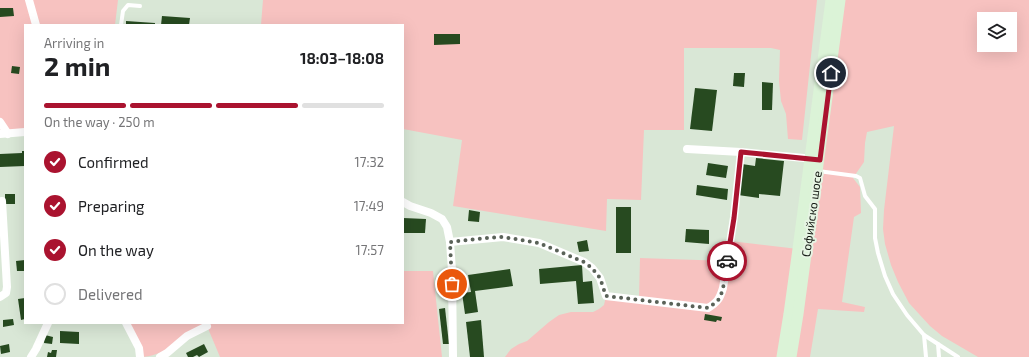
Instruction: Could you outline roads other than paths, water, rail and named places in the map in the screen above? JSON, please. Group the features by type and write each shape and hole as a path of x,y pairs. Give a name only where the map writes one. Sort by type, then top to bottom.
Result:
{"main road":[{"name":"Софийско шосе","path":"790,357 799,306 816,163 831,0"},
{"name":"Софийско шосе","path":"782,357 816,163 840,0"}],"street":[{"path":"29,0 36,24"},
{"path":"0,122 4,134 24,132"},
{"path":"687,148 741,152 816,163"},
{"path":"450,242 503,237 539,243 584,262 592,268 600,278 606,296 708,308 720,298 723,288 734,218 741,152"},
{"path":"0,297 6,293 7,287 2,201"},
{"path":"405,205 431,213 442,219 447,227 450,242 452,270 453,357"},
{"path":"31,357 48,324"},
{"path":"127,324 139,348 140,357"},
{"path":"160,357 187,336 207,326"}],"lane":[{"path":"121,24 122,10 128,5 140,6"},
{"path":"816,163 860,178 865,196 875,209 878,253 885,276 893,294 907,315 924,335 958,357"},
{"path":"924,335 926,357"},
{"path":"938,344 939,357"}]}
